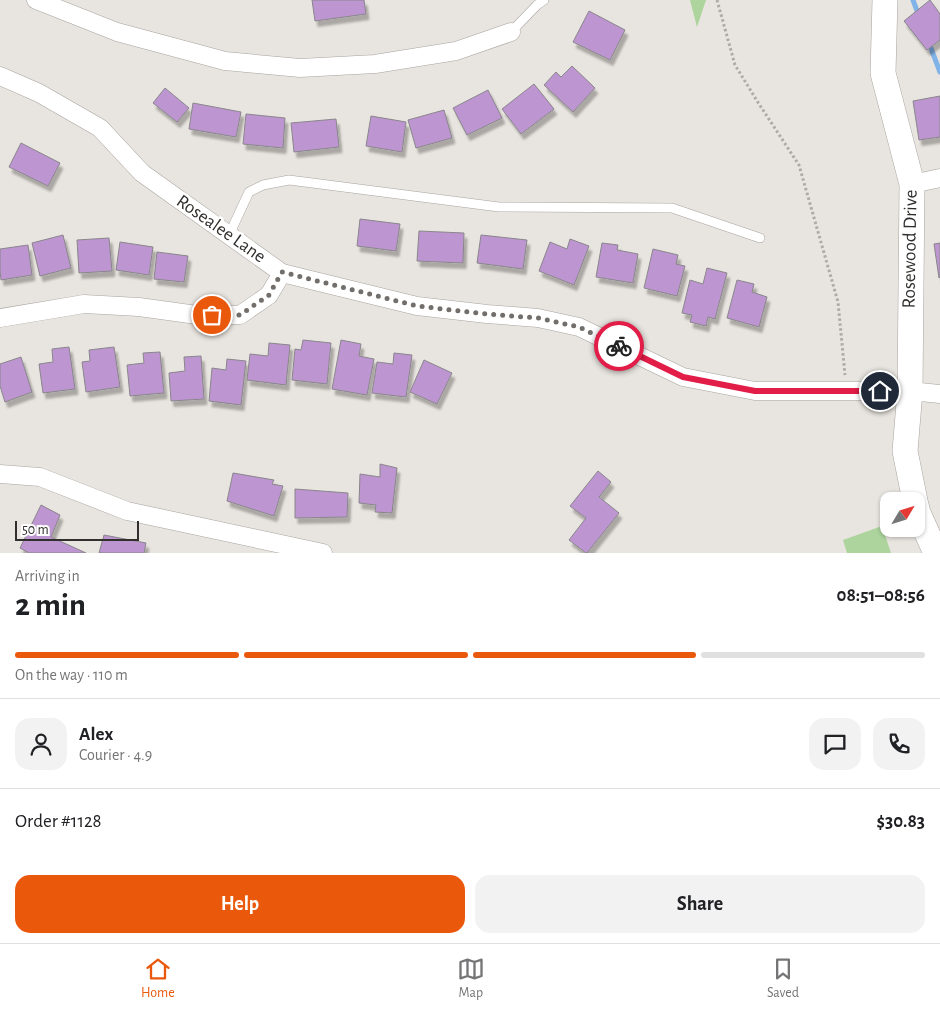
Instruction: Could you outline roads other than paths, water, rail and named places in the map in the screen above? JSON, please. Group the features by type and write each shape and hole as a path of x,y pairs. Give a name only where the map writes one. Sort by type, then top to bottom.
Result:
{"street":[{"path":"36,0 117,32 225,61 300,68 375,64 456,51 511,32"},
{"name":"Rosewood Drive","path":"885,0 883,73 912,184 910,391 905,451 914,492"},
{"name":"Rosealee Lane","path":"0,76 39,93 100,128 142,173 282,272 417,306 538,318 579,327 683,377 755,391 910,391 940,394"},
{"path":"912,184 940,178"},
{"path":"0,318 84,304 140,306 197,315 240,315 269,295 282,272"},
{"path":"0,474 40,477 127,510 323,553"},
{"path":"925,529 936,553"}],"lane":[{"path":"511,32 537,4 544,0"},
{"path":"229,235 249,192 262,185 289,180 499,207 672,208 760,238"}],"waterway":[{"path":"913,0 919,16"},
{"path":"929,43 940,72"}]}
